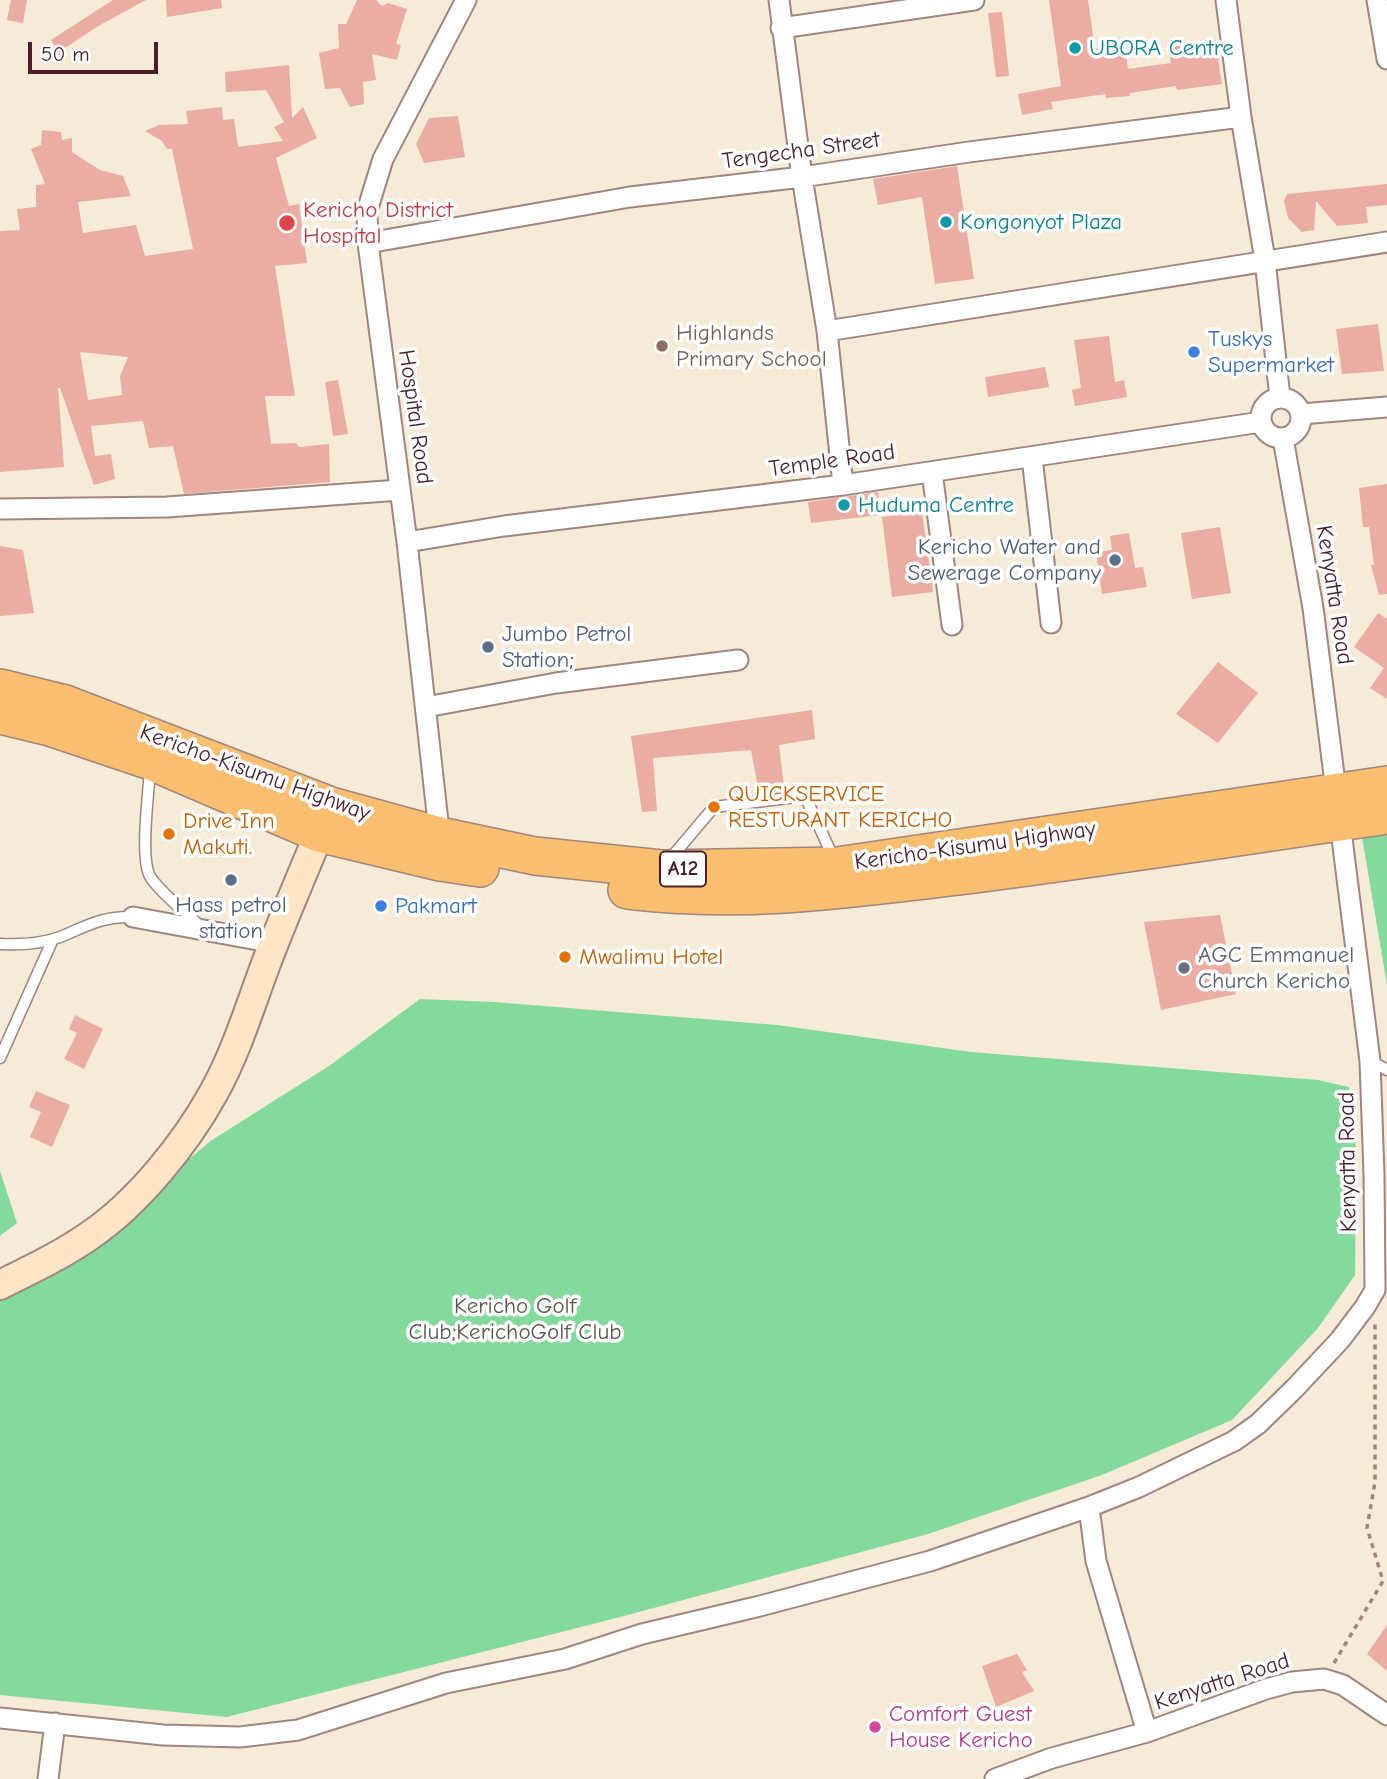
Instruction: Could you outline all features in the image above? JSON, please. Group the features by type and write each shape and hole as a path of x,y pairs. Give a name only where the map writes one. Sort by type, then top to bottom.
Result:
{"highway":[{"name":"Kericho-Kisumu Highway","path":"0,688 65,704 158,737 325,820"},
{"name":"Kericho-Kisumu Highway","path":"0,715 50,727 325,820 440,849 660,894 748,897 861,888 1012,869 1338,807 1387,785"},
{"name":"Kericho-Kisumu Highway","path":"440,849 661,869 837,866 1338,807 1387,815"}],"street":[{"name":"Hospital Road","path":"440,849 407,542 368,243 367,211 383,159 466,0"},
{"path":"779,0 802,177 827,331 843,485"},
{"path":"781,28 974,0"},
{"path":"1226,0 1241,117 1265,260 1280,398"},
{"path":"1377,0 1387,59"},
{"name":"Tengecha Street","path":"368,243 630,197 802,177 1241,117"},
{"path":"827,331 1387,242"},
{"path":"1280,398 1293,402 1301,414 1299,428 1294,434 1283,438 1270,435 1261,422 1268,402 1280,398"},
{"path":"1301,414 1387,407"},
{"name":"Temple Road","path":"407,542 504,526 843,485 1261,422"},
{"name":"Kenyatta Road","path":"1283,438 1313,608 1338,807 1379,1065 1381,1239 1375,1290"},
{"path":"1032,457 1051,623"},
{"path":"932,472 952,625"},
{"path":"0,509 167,507 400,490"},
{"path":"426,708 556,683 738,660"},
{"path":"0,1285 89,1237 117,1214 156,1174 190,1130 215,1091 325,820"},
{"path":"133,917 274,943"},
{"path":"0,1718 163,1735 240,1737 298,1730 446,1683 565,1659 642,1634 930,1561 1089,1507 1139,1487 1234,1441 1258,1424 1340,1340 1361,1314 1375,1290"},
{"name":"Kenyatta Road","path":"1089,1507 1096,1561 1147,1732"},
{"name":"Kenyatta Road","path":"995,1779 1052,1758 1147,1732 1292,1682 1324,1679 1343,1685 1387,1715"},
{"path":"48,1779 55,1723"}],"lane":[{"path":"151,761 146,851 149,876 205,930"},
{"path":"661,869 714,807 805,796 837,866"},
{"path":"0,944 32,944 53,939 112,916 133,917"},
{"path":"0,1058 53,939"}],"path":[{"path":"1324,1679 1383,1581 1367,1528 1375,1482 1375,1290"}],"green space":[{"path":"1387,828 1387,985 1361,831"},
{"name":"Kericho Golf Club;KerichoGolf Club","path":"420,999 495,1002 777,1025 971,1052 1318,1080 1349,1087 1356,1148 1355,1275 1318,1328 1232,1420 1102,1475 928,1534 624,1616 227,1717 0,1695 0,1289 120,1216 212,1140 329,1066"},
{"path":"0,1171 17,1223 0,1236"}],"building":[{"path":"11,0 27,0 23,23 7,20"},
{"path":"113,0 146,0 100,25 59,52 51,40"},
{"path":"166,0 221,0 222,8 167,17"},
{"path":"357,0 376,0 382,6 388,3 407,9 396,44 401,45 397,60 372,54 376,80 363,82 364,104 350,107 340,88 325,89 319,53 339,48 338,24 346,24"},
{"path":"1049,0 1088,0 1095,49 1125,46 1128,69 1171,63 1169,47 1215,40 1222,84 1177,90 1176,86 1130,93 1130,96 1106,98 1105,94 1051,102 1053,109 1022,115 1018,94 1061,86"},
{"path":"1002,12 1009,76 996,77 988,13"},
{"path":"289,65 292,118 303,107 317,138 276,158 289,206 299,204 307,263 275,266 295,396 265,396 271,444 296,443 299,447 329,444 330,482 184,494 173,446 149,448 143,421 91,426 95,456 111,454 115,479 94,485 60,388 64,467 0,472 0,231 20,230 17,209 36,207 36,185 45,184 31,149 41,145 42,130 61,132 62,140 72,138 72,152 100,170 123,176 131,196 78,202 83,233 136,225 145,256 193,249 172,149 167,149 162,141 145,131 159,125 188,124 186,111 222,107 223,120 234,119 238,147 283,141 274,127 284,122 266,90 226,92 225,72","holes":["80,352 128,357 120,376 122,395 88,400"]},
{"path":"458,116 465,157 424,163 416,144 429,118"},
{"name":"Kongonyot Plaza","path":"957,166 974,279 935,284 922,197 878,205 873,179"},
{"path":"1387,184 1387,205 1366,207 1368,223 1337,226 1316,201 1314,230 1302,232 1288,218 1284,201 1287,194"},
{"path":"1378,324 1384,371 1342,374 1336,329"},
{"path":"1109,336 1115,382 1124,380 1127,397 1075,406 1072,390 1081,388 1074,340"},
{"path":"1045,367 1049,387 988,397 985,377"},
{"path":"338,380 348,434 333,436 325,382"},
{"path":"1387,484 1387,594 1379,595 1371,565 1374,565 1369,527 1363,527 1359,488"},
{"name":"Huduma Centre","path":"878,492 880,515 811,523 808,502"},
{"path":"922,512 933,592 892,597 882,517"},
{"path":"1220,527 1231,593 1192,599 1181,533"},
{"name":"Kericho Water and Sewerage Company","path":"1129,533 1135,568 1143,567 1147,587 1102,594 1096,552 1112,550 1110,536"},
{"path":"0,546 23,550 34,613 0,616"},
{"path":"1378,613 1387,619 1387,699 1370,688 1384,668 1354,647"},
{"path":"1218,662 1258,693 1218,743 1176,714"},
{"path":"812,710 815,739 779,745 784,787 759,793 751,750 653,758 657,811 642,812 631,736"},
{"path":"1220,915 1236,994 1161,1010 1144,922"},
{"path":"75,1015 103,1029 84,1069 64,1059 77,1033 69,1029"},
{"path":"36,1091 70,1105 52,1147 30,1137 41,1112 29,1107"},
{"path":"1387,1625 1387,1671 1367,1654"},
{"path":"1017,1654 1027,1670 1022,1672 1034,1691 996,1707 982,1666"}],"place":[{"name":"UBORA Centre","path":"1075,48"},
{"name":"Kongonyot Plaza","path":"946,222"},
{"name":"Kericho District Hospital","path":"287,223"},
{"name":"Highlands Primary School","path":"662,346"},
{"name":"Tuskys Supermarket","path":"1194,352"},
{"name":"Huduma Centre","path":"844,505"},
{"name":"Kericho Water and Sewerage Company","path":"1115,560"},
{"name":"Jumbo Petrol Station;","path":"488,647"},
{"name":"QUICKSERVICE RESTURANT KERICHO","path":"714,807"},
{"name":"Drive Inn Makuti.","path":"169,834"},
{"name":"Hass petrol station","path":"231,880"},
{"name":"Pakmart","path":"381,906"},
{"name":"Mwalimu Hotel","path":"565,957"},
{"name":"AGC Emmanuel Church Kericho","path":"1184,968"},
{"name":"Comfort Guest House Kericho","path":"875,1727"}]}
